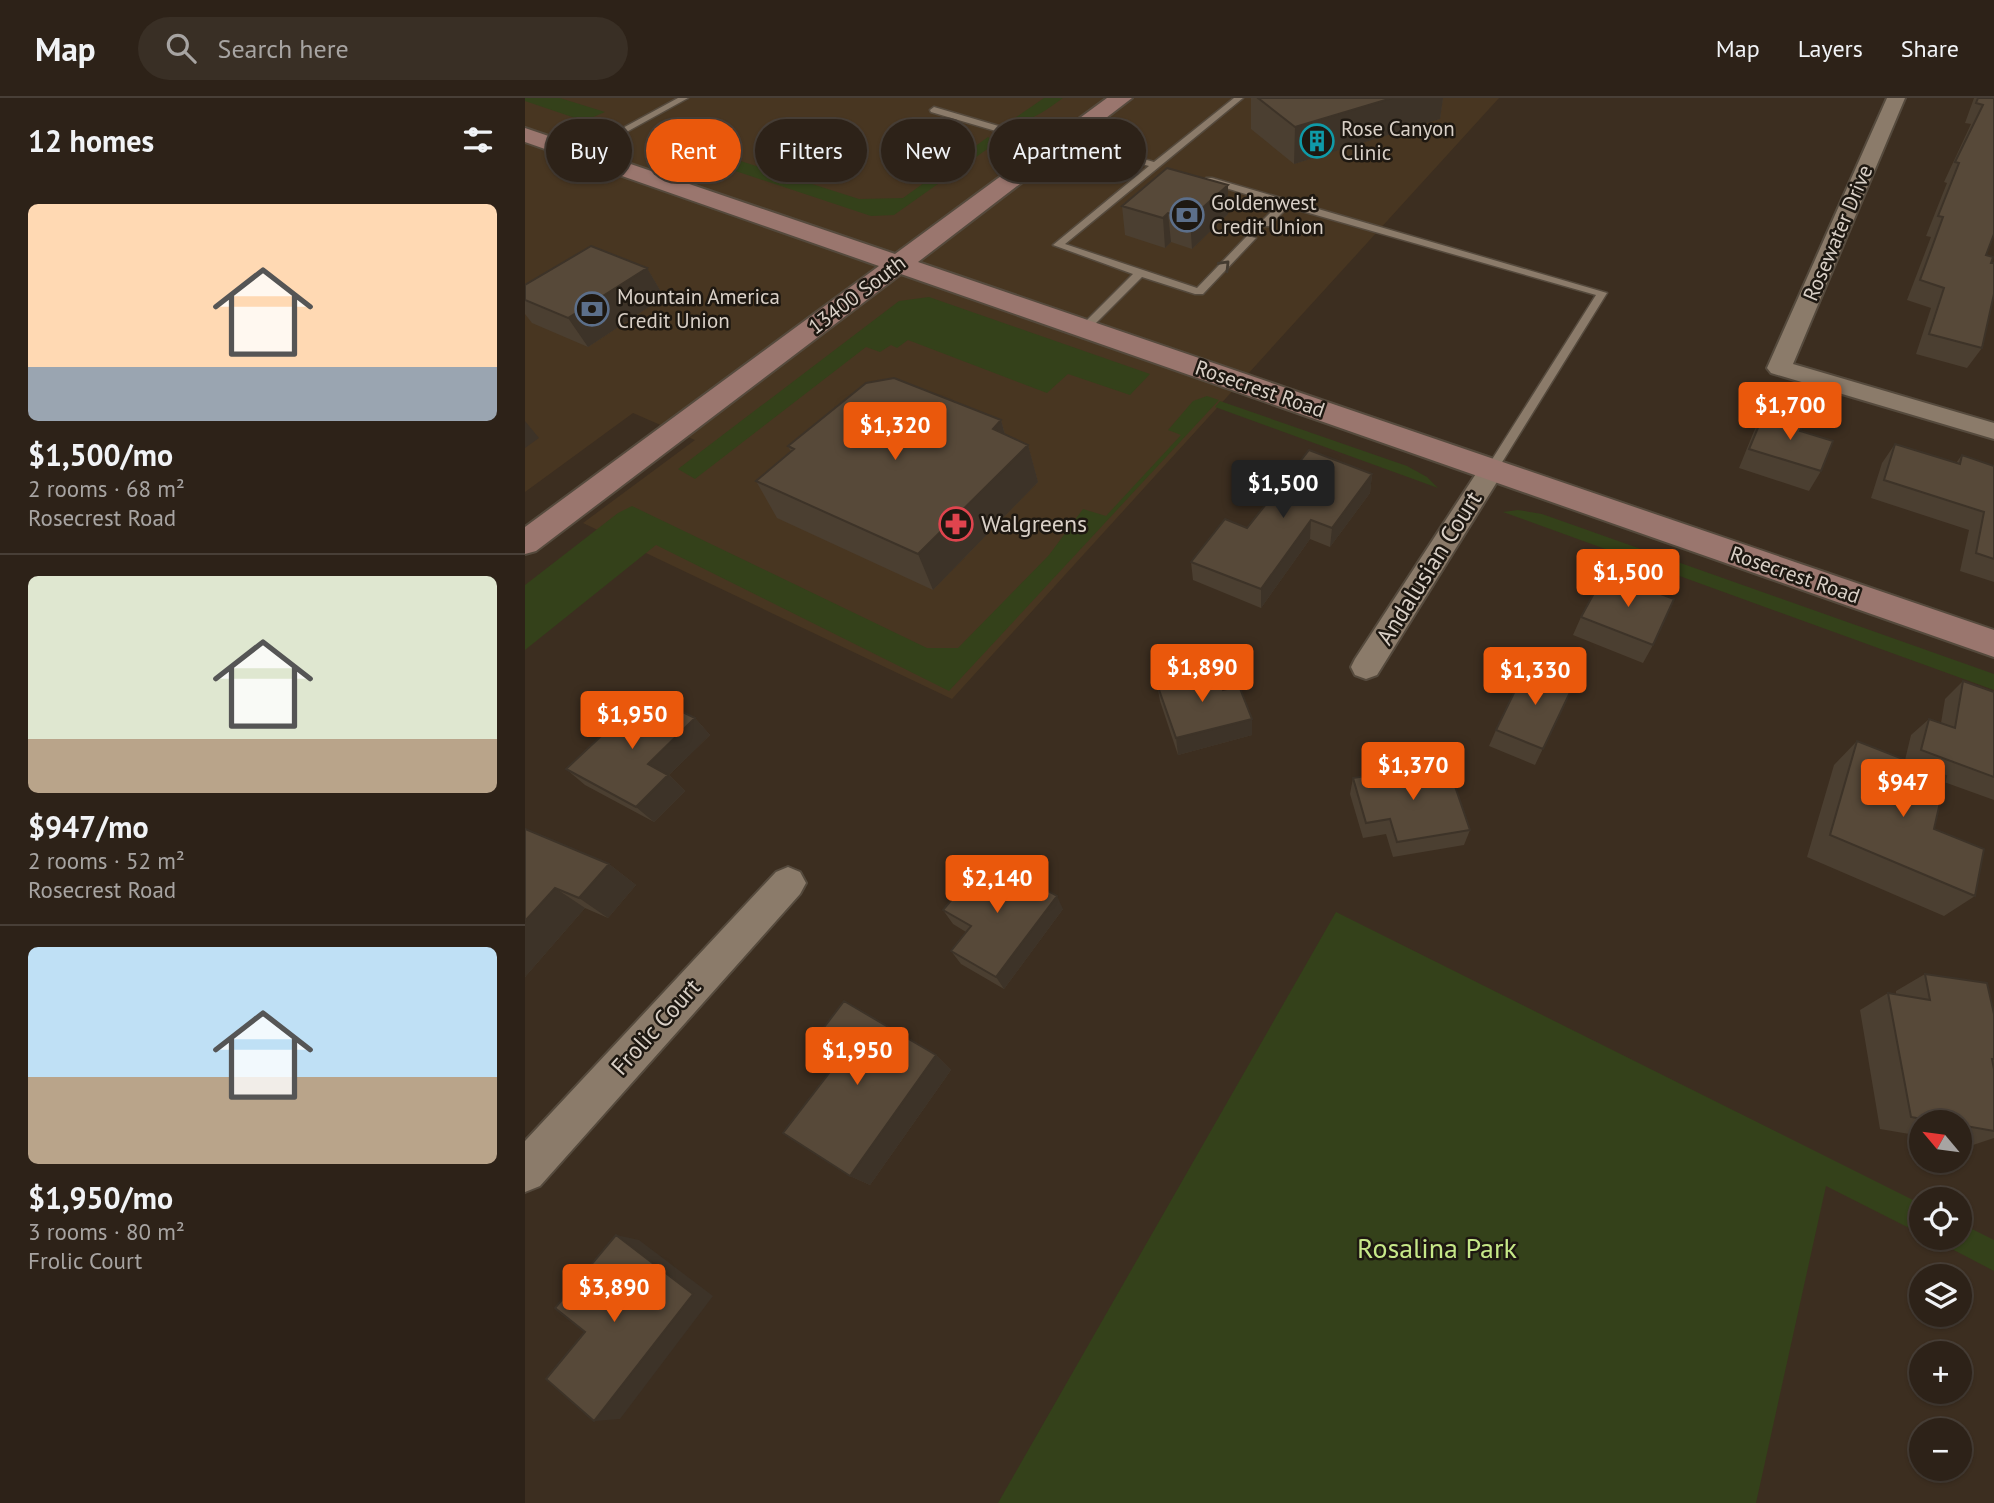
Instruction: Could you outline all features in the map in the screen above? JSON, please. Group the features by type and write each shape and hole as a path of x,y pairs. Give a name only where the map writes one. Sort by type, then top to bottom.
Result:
{"main road":[{"name":"13400 South","path":"1093,119 1121,98"},
{"name":"Rosecrest Road","path":"525,135 546,142"},
{"name":"Rosecrest Road","path":"632,172 1994,644"},
{"name":"13400 South","path":"525,543 1008,182"}],"street":[{"name":"Rosewater Drive","path":"1896,98 1779,368 1994,431"},
{"name":"Andalusian Court","path":"1366,667 1492,469"},
{"name":"Frolic Court","path":"525,1171 787,883"}],"lane":[{"path":"632,126 684,98"},
{"path":"1239,98 1058,245 1199,292 1251,238"},
{"path":"934,110 989,124"},
{"path":"1146,162 1170,169"},
{"path":"1195,176 1602,293 1492,469"},
{"path":"1265,224 1286,203"},
{"path":"1085,328 1140,273"}],"shaded area":[{"path":"525,98 1499,98 952,699 583,523 695,440 633,413 525,492"}],"green space":[{"path":"525,98 560,98 605,112 589,119 578,119 525,101"},
{"path":"1044,98 1063,98 1031,118 1013,119"},
{"path":"988,137 989,148 975,158 975,146"},
{"path":"741,161 755,166 755,178 741,173"},
{"path":"769,182 806,182 859,199 903,198 925,182 941,182 894,215 871,216"},
{"path":"929,297 1150,374 1130,395 1068,374 1047,393 908,340 897,348 891,345 880,352 866,347 695,479 678,469 899,301"},
{"path":"1207,396 1219,400 949,691 656,545 525,650 525,585 618,513 632,506 927,648 958,648 1049,555 1083,509 1106,516 1181,435 1168,430 1193,401"},
{"path":"1220,401 1407,466 1427,477 1438,488 1215,407"},
{"path":"1518,510 1542,514 1994,674 1994,690 1503,512"},
{"name":"Rosalina Park","path":"1336,912 1909,1198 1909,1228 1826,1186 1756,1503 998,1503"},
{"path":"1972,1229 1994,1240 1994,1271 1954,1250 1972,1250"}],"building":[{"path":"1258,98 1392,98 1295,127"},
{"path":"1978,98 1994,98 1994,234 1986,255 1993,257 1991,263 1994,263 1994,294 1982,348 1929,334 1944,288 1920,280 1943,217 1938,216 1959,163 1955,162 1983,105 1976,103"},
{"path":"1167,168 1228,185 1190,219 1168,213 1163,218 1122,206"},
{"path":"591,246 647,268 568,318 525,300 525,285"},
{"name":"Walgreens","path":"894,378 1001,420 993,429 1028,445 918,554 756,481 794,449 788,446 866,383"},
{"path":"1765,411 1804,423 1800,431 1833,441 1821,471 1749,449"},
{"path":"1895,444 1960,464 1962,455 1994,466 1994,559 1976,553 1984,512 1884,480"},
{"path":"1309,450 1372,474 1332,528 1311,520 1261,589 1191,562 1225,519 1247,528"},
{"path":"1605,573 1674,599 1653,645 1581,617"},
{"path":"1527,666 1574,684 1543,749 1496,730"},
{"path":"1215,669 1223,690 1239,686 1252,719 1176,738 1157,684"},
{"path":"1963,681 1994,692 1994,777 1921,750 1929,719 1955,728"},
{"path":"646,694 695,718 648,764 668,775 636,807 566,769"},
{"path":"1857,741 1946,776 1934,829 1984,849 1975,896 1830,835"},
{"path":"1447,763 1470,830 1397,842 1390,819 1366,823 1353,778"},
{"path":"525,829 609,864 579,898 555,888 525,921"},
{"path":"987,857 1057,896 996,977 951,951 971,926 943,910"},
{"path":"1925,974 1987,983 1994,1014 1994,1131 1972,1127 1972,1110 1910,1110 1888,993 1930,1000"},
{"path":"844,1001 936,1055 850,1176 783,1133 836,1064 809,1047"},
{"path":"616,1235 693,1294 594,1421 546,1379 585,1332 555,1308"}],"place":[{"name":"Rose Canyon Clinic","path":"1317,141"},
{"name":"Goldenwest Credit Union","path":"1187,215"},
{"name":"Mountain America Credit Union","path":"592,309"},
{"name":"Walgreens","path":"956,524"}]}
